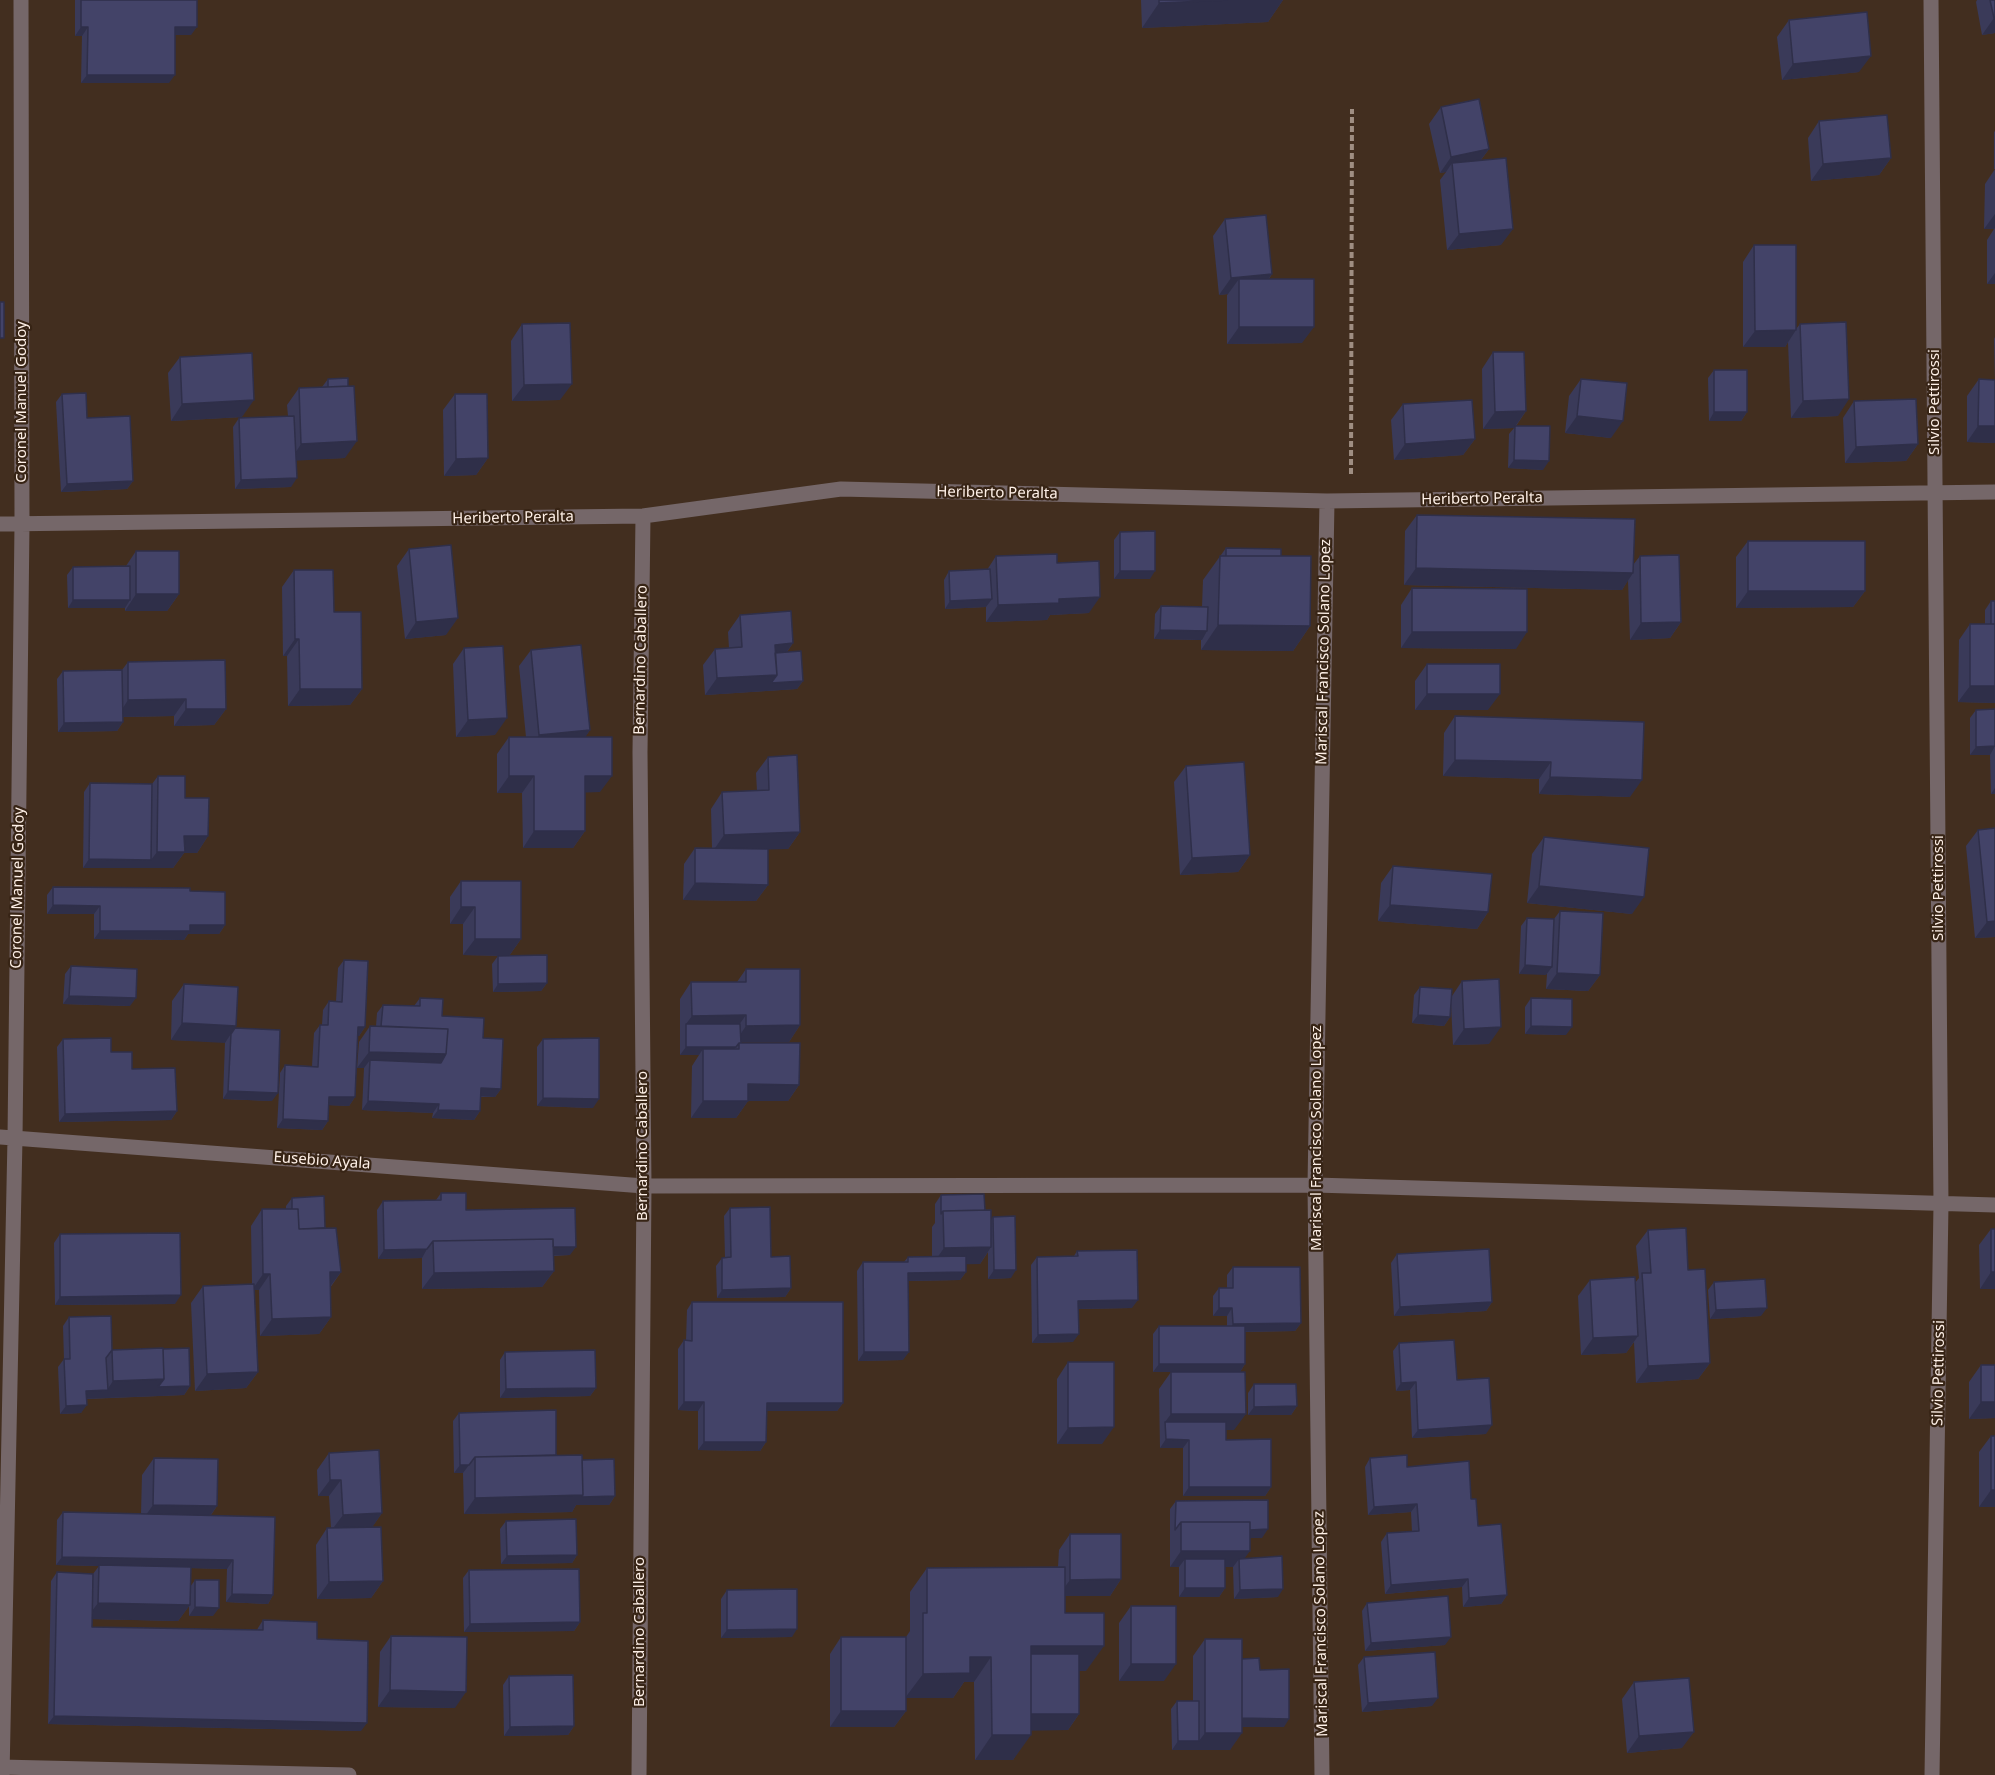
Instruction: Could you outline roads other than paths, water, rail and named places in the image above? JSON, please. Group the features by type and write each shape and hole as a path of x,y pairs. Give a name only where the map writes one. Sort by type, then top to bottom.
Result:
{"street":[{"name":"Coronel Manuel Godoy","path":"2,1770 8,1138 22,524 21,0"},
{"name":"Silvio Pettirossi","path":"1931,0 1941,1204 1932,1775"},
{"name":"Heriberto Peralta","path":"0,524 643,516 841,489 1327,501 1995,492"},
{"name":"Mariscal Francisco Solano Lopez","path":"1322,1775 1315,1185 1327,501"},
{"name":"Bernardino Caballero","path":"639,1775 644,1186 640,752 643,516"},
{"name":"Eusebio Ayala","path":"8,1138 644,1186 1315,1185 1995,1205"},
{"path":"2,1770 349,1775"}]}
